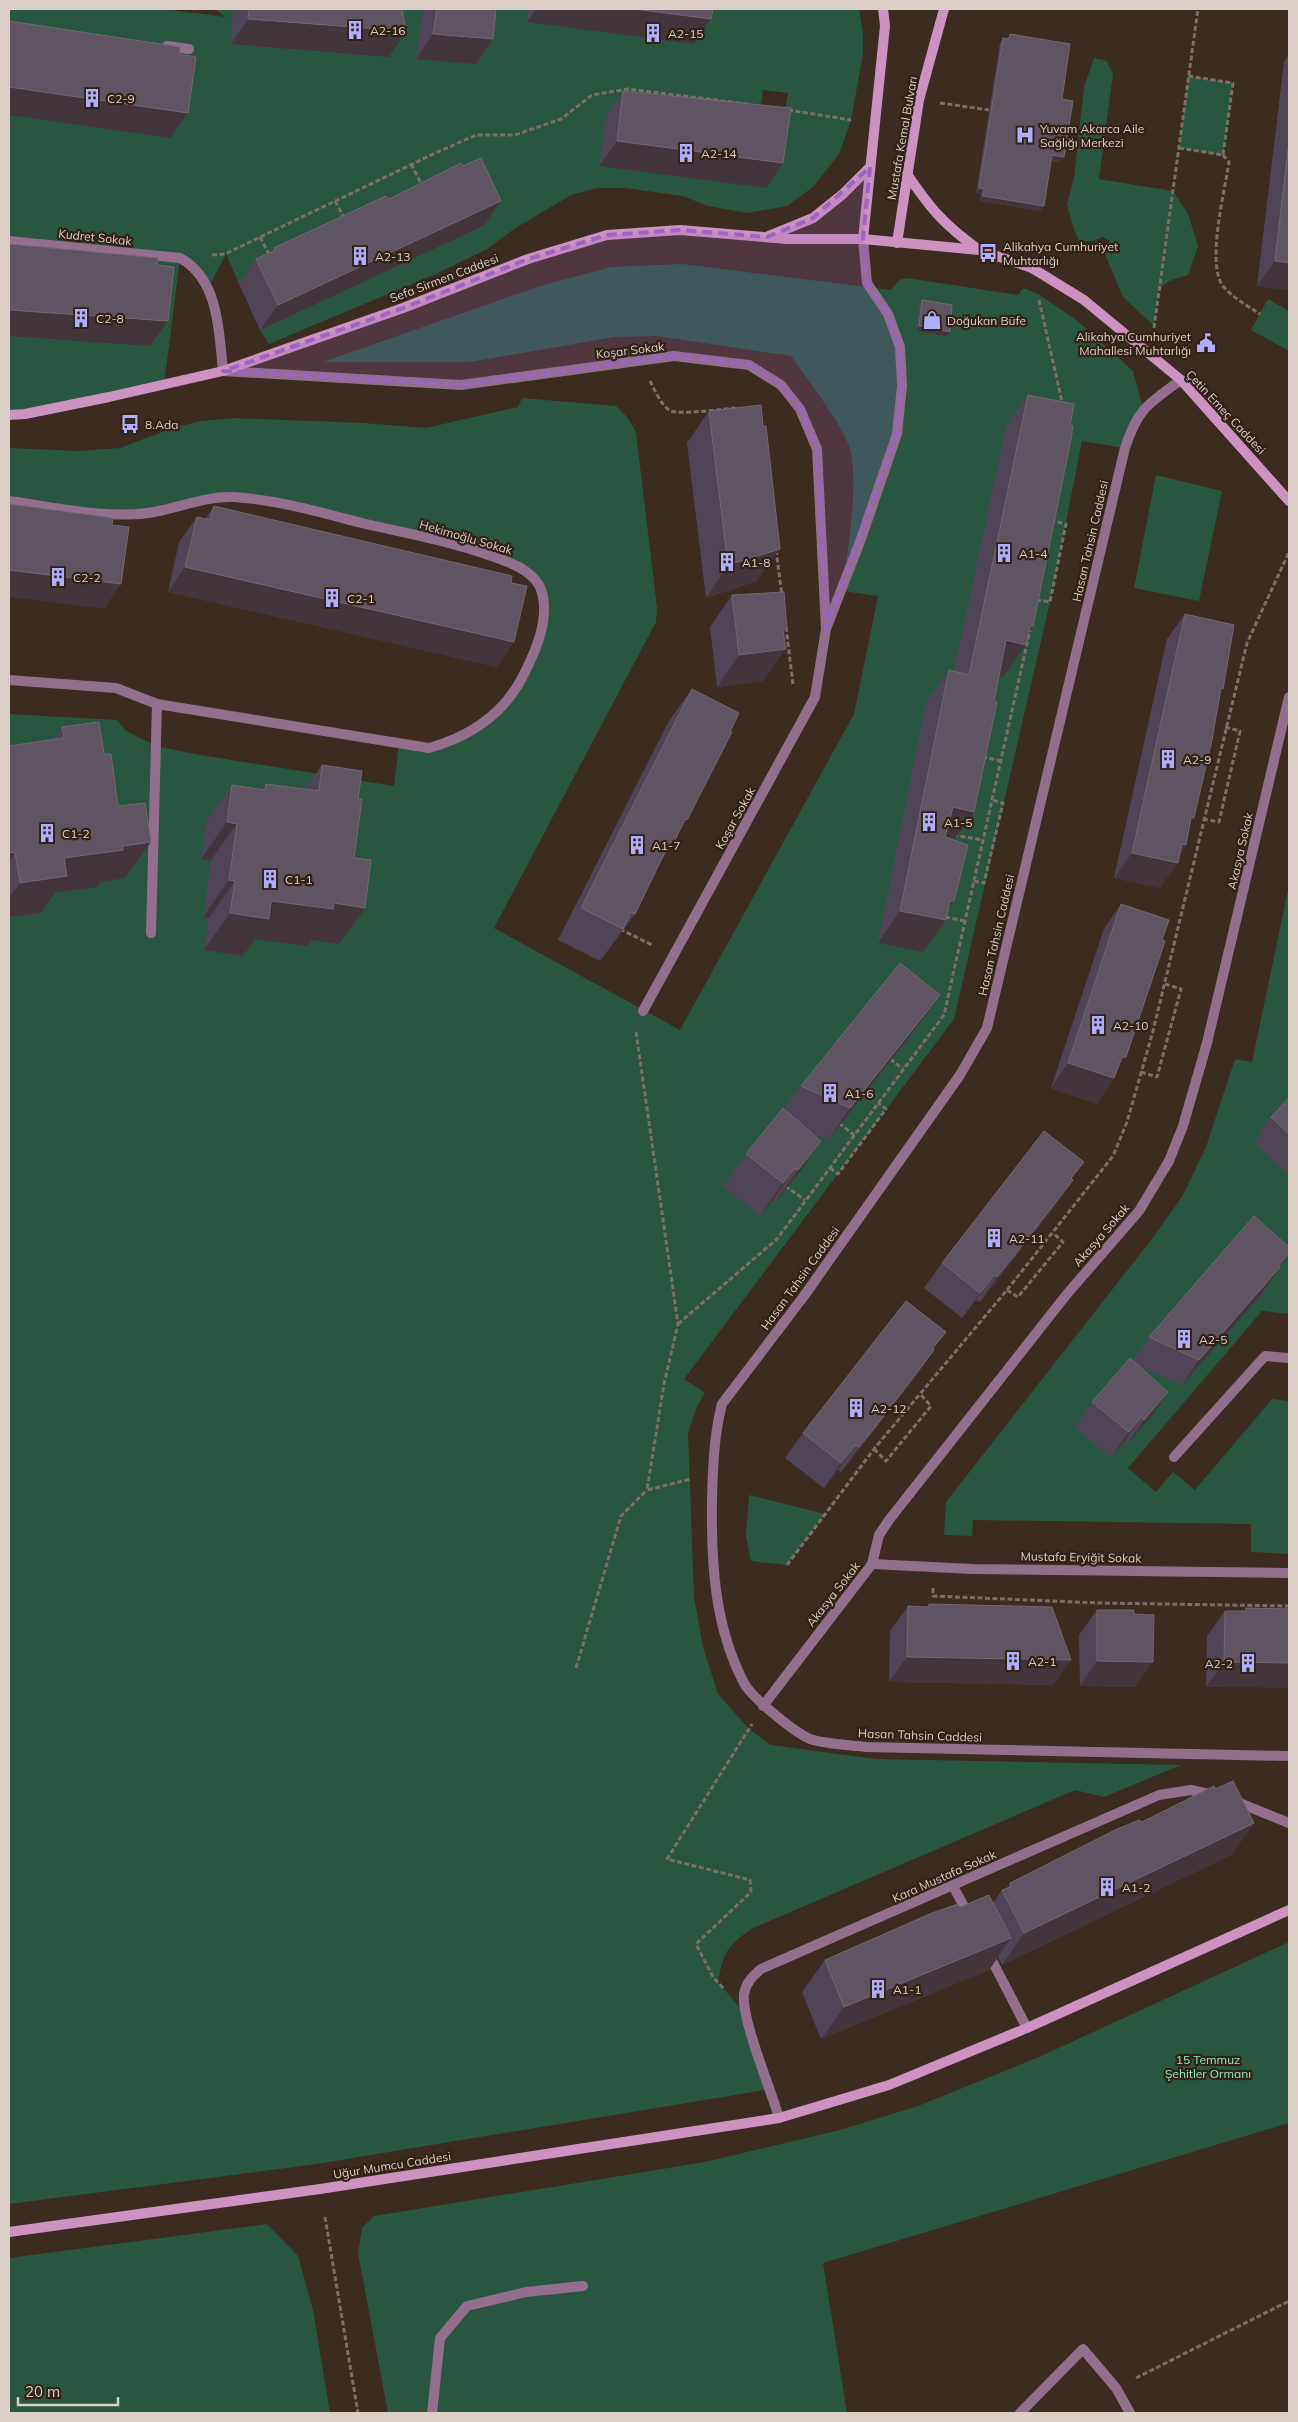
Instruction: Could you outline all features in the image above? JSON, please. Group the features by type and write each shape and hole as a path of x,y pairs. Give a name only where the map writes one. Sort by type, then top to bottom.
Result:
{"street":[{"name":"Mustafa Kemal Bulvarı","path":"863,238 885,26 883,9"},
{"name":"Mustafa Kemal Bulvarı","path":"897,243 919,100 944,9"},
{"path":"152,44 188,49"},
{"path":"767,237 813,218 843,194 870,167"},
{"path":"907,174 926,202 949,228 979,250"},
{"name":"Sefa Sirmen Caddesi","path":"9,415 25,414 109,397 224,370 404,308 528,259 607,235 680,230 787,239 863,238 897,243"},
{"name":"Koşar Sokak","path":"826,629 862,539 897,434 902,386 900,347 888,314 867,283 863,238"},
{"name":"Kudret Sokak","path":"9,240 180,258 191,264 200,274 214,306 224,370"},
{"name":"Çetin Emeç Caddesi","path":"897,243 979,250 1032,268 1077,295 1181,380 1289,501"},
{"name":"Koşar Sokak","path":"224,370 461,385 674,356 749,365 781,385 800,409 817,449 826,629 815,697 643,1011"},
{"name":"Hasan Tahsin Caddesi","path":"1181,380 1143,408 1131,428 1125,448 987,1028 960,1075 804,1296 722,1404 717,1424 713,1473 713,1557 718,1610 722,1626 744,1684 763,1706 810,1738 866,1747 1289,1756"},
{"name":"Hekimoğlu Sokak","path":"9,501 114,514 154,512 189,502 231,497 278,503 457,545 512,564 528,572 540,585 544,604 542,625 536,648 519,684 492,715 476,729 455,740 429,748 157,704 116,688 9,680"},
{"name":"Akasya Sokak","path":"763,1706 872,1564 879,1535 889,1520 1067,1294 1139,1212 1169,1161 1183,1126 1207,1043 1289,697"},
{"path":"151,933 157,704"},
{"path":"1174,1457 1265,1356 1289,1358"},
{"name":"Mustafa Eryiğit Sokak","path":"872,1564 972,1568 1289,1573"},
{"name":"Kara Mustafa Sokak","path":"779,2118 746,2015 744,1994 749,1979 761,1969 1159,1796 1191,1790 1224,1797 1289,1823"},
{"path":"953,1886 975,1928"},
{"name":"Uğur Mumcu Caddesi","path":"9,2232 320,2189 779,2118 890,2085 1027,2028 1289,1910"},
{"path":"984,1944 1027,2028"},
{"path":"432,2413 440,2338 467,2306 526,2292 583,2286"},
{"path":"1020,2413 1083,2349 1116,2388 1130,2413"}],"path":[{"path":"1150,355 1198,9"},
{"path":"1188,76 1233,83 1223,155"},
{"path":"225,254 410,164 476,135 515,135 561,119 592,95 628,89 752,105"},
{"path":"650,99 651,91"},
{"path":"732,110 733,102"},
{"path":"940,103 989,110"},
{"path":"785,110 851,120"},
{"path":"1179,148 1223,155 1229,162 1215,254 1216,271 1223,286 1260,314"},
{"path":"410,164 424,190"},
{"path":"335,201 348,224"},
{"path":"260,237 272,260"},
{"path":"1038,294 1065,413"},
{"path":"639,361 661,401 671,411 737,408"},
{"path":"1051,531 1054,513"},
{"path":"1036,600 1050,602 1066,524 1053,521"},
{"path":"776,543 782,601"},
{"path":"787,1565 874,1449 921,1396 1113,1156 1128,1122 1165,984 1225,727 1247,643 1289,552"},
{"path":"1035,608 1038,592"},
{"path":"785,620 793,688"},
{"path":"678,1324 777,1239 944,1015 1031,624"},
{"path":"1020,639 1027,641"},
{"path":"1203,819 1219,822 1240,731 1225,727"},
{"path":"976,755 1001,760"},
{"path":"974,881 984,883 1003,803 992,800"},
{"path":"950,834 983,840"},
{"path":"940,916 965,921"},
{"path":"618,928 652,946 657,937"},
{"path":"1141,1072 1157,1077 1160,1068 1181,989 1165,984"},
{"path":"643,1011 635,1027 678,1324 664,1384 647,1490"},
{"path":"890,1059 903,1069"},
{"path":"830,1168 838,1174 875,1124 886,1109 878,1103"},
{"path":"838,1123 854,1135"},
{"path":"784,1186 805,1200"},
{"path":"1007,1290 1018,1297 1063,1242 1053,1233"},
{"path":"874,1449 886,1461 931,1406 921,1396"},
{"path":"576,1668 621,1516 647,1490 713,1473"},
{"path":"934,1566 933,1596 1094,1603 1289,1606"},
{"path":"746,2015 714,1977 696,1944 751,1892 750,1880 667,1859 763,1706"},
{"path":"325,2217 358,2413"},
{"path":"1116,2388 1289,2301"}],"highlighted area":[{"path":"870,167 863,239 867,283 888,314 900,347 902,386 897,434 826,629 817,449 800,409 781,385 749,365 674,356 461,385 223,371 403,308 528,259 607,235 680,230 767,237 813,218"}],"green space":[{"path":"9,9 162,9 226,17 215,9 859,9 863,33 863,54 851,120 839,154 813,187 787,206 747,213 708,206 683,196 625,188 597,188 571,195 514,229 487,249 436,274 269,344 260,330 258,275 239,284 226,254 208,289 180,258 164,385 9,415","holes":["763,90 788,93 785,110 761,106"]},
{"path":"1094,58 1107,61 1113,74 1099,179 1173,191 1188,214 1198,246 1188,275 1169,281 1159,289 1154,326 1123,297 1104,252 1110,241 1103,237 1093,241 1079,241 1067,204 1074,177 1084,87"},
{"path":"1188,76 1233,83 1223,155 1179,148"},
{"path":"682,264 891,290 899,280 907,278 1018,295 1023,288 1038,294 1075,319 1133,371 1143,408 1125,448 1082,441 1050,602 954,1019 684,1379 705,1393 698,1404 688,1433 694,1597 703,1647 718,1694 749,1729 771,1745 876,1759 1181,1765 1104,1797 1075,1790 751,1929 743,1935 727,1951 718,1982 746,2015 771,2089 317,2164 9,2204 9,714 117,720 126,731 156,746 194,754 394,786 399,743 429,748 492,715 528,667 544,604 528,572 457,545 231,497 113,514 9,501 9,448 79,451 120,448 173,428 201,421 233,418 363,423 426,428 518,407 522,398 616,406 627,417 636,432 657,608 656,622 494,928 680,1030 854,714 878,596 842,591 850,537 853,494 852,457 848,443 829,409 791,356 657,336 614,337 470,362 323,362 540,286 611,267"},
{"path":"1268,299 1289,311 1289,351 1251,330"},
{"path":"1156,475 1222,491 1199,601 1134,588"},
{"path":"1289,885 1289,1314 1262,1311 1128,1468 1156,1492 1173,1472 1195,1490 1272,1399 1289,1401 1289,1554 1251,1552 1251,1524 973,1520 972,1536 944,1535 946,1502 1155,1235 1183,1195 1206,1147 1235,1059 1252,1062"},
{"path":"749,1495 825,1514 787,1565 751,1561 746,1536"},
{"name":"15 Temmuz Şehitler Ormanı","path":"1289,1942 1289,2123 823,2263 847,2413 388,2413 358,2253 362,2228 374,2216 705,2162 840,2130 918,2106 1039,2057"},
{"path":"267,2224 298,2256 313,2310 330,2413 9,2413 9,2258"}],"building":[{"path":"249,9 402,9 406,31 248,19"},
{"path":"437,9 496,9 493,39 433,34"},
{"path":"635,9 713,9 711,19"},
{"path":"9,21 180,47 179,54 196,57 188,113 9,87"},
{"name":"Yuvam Akarca Aile Sağlığı Merkezi","path":"1010,34 1070,44 1062,99 1073,101 1064,157 1052,155 1044,206 983,196 984,189 979,188 1003,38 1009,39"},
{"path":"623,91 791,108 783,163 617,141"},
{"path":"1289,141 1289,263 1275,261"},
{"name":"A2-13","path":"481,158 501,201 278,305 256,259 276,250 274,248 386,196 389,199 461,163 463,166"},
{"path":"9,244 158,258 157,265 174,267 168,321 9,310"},
{"name":"Doğukan Büfe","path":"922,300 952,305 950,332 919,326"},
{"path":"1028,395 1074,404 1070,425 1073,426 1071,439 1033,626 1030,626 1026,645 1006,640 994,701 997,702 974,812 953,807 945,837 968,845 954,901 950,901 946,920 900,911 949,670 969,675"},
{"path":"761,405 763,426 766,426 780,549 728,565 709,411"},
{"path":"9,504 113,518 112,525 129,527 121,584 9,570"},
{"path":"214,506 512,576 511,583 527,586 514,642 185,567 197,517 210,520"},
{"path":"784,592 787,629 783,630 786,649 739,655 732,595"},
{"name":"A2-9","path":"1185,614 1234,625 1223,689 1221,688 1212,740 1194,818 1191,818 1186,845 1182,844 1178,863 1132,853"},
{"name":"A1-7","path":"692,689 739,713 730,732 732,732 687,820 685,819 674,842 670,842 635,914 631,912 623,929 581,908"},
{"path":"99,722 104,754 111,754 118,806 145,803 151,842 123,846 123,850 64,858 67,876 20,883 15,852 9,853 9,746 64,738 62,727"},
{"path":"322,765 362,771 358,799 362,799 354,858 371,860 365,908 334,903 333,909 271,901 269,919 230,913 235,881 229,880 237,824 227,822 232,785 265,790 266,784 319,791"},
{"name":"A2-10","path":"1121,904 1169,920 1162,940 1165,941 1126,1057 1122,1057 1114,1078 1068,1063"},
{"path":"900,963 940,995 850,1108 801,1086"},
{"path":"1289,1098 1289,1134 1271,1117"},
{"path":"783,1108 821,1141 798,1170 795,1168 783,1183 746,1154"},
{"name":"A2-11","path":"1044,1131 1084,1162 1071,1178 1073,1180 1014,1256 997,1277 994,1275 980,1293 942,1263"},
{"path":"1254,1216 1289,1247 1289,1253 1278,1266 1280,1267 1199,1360 1149,1337"},
{"name":"A2-12","path":"906,1301 946,1332 876,1426 859,1447 855,1445 841,1463 803,1433"},
{"path":"1130,1358 1168,1392 1144,1420 1141,1417 1129,1432 1092,1402"},
{"path":"929,1604 1052,1607 1071,1660 907,1657 908,1606 929,1607"},
{"path":"1246,1608 1289,1609 1289,1663 1224,1662 1225,1611 1246,1611"},
{"path":"1097,1610 1134,1610 1134,1614 1154,1615 1153,1662 1097,1661"},
{"path":"1233,1781 1254,1823 1024,1933 1002,1890 1011,1887 1010,1883 1115,1830 1139,1820 1142,1822 1214,1786 1215,1789"},
{"path":"989,1895 1011,1938 844,2007 825,1960 932,1913 958,1904 960,1907"}],"place":[{"name":"A2-16","path":"355,30"},
{"name":"A2-15","path":"653,33"},
{"name":"C2-9","path":"92,98"},
{"name":"Yuvam Akarca Aile Sağlığı Merkezi","path":"1025,135"},
{"name":"A2-14","path":"686,153"},
{"name":"Alikahya Cumhuriyet Muhtarlığı","path":"988,253"},
{"name":"A2-13","path":"360,256"},
{"name":"C2-8","path":"81,318"},
{"name":"Doğukan Büfe","path":"932,320"},
{"name":"Alikahya Cumhuriyet Mahallesi Muhtarlığı","path":"1206,343"},
{"name":"8.Ada","path":"130,424"},
{"name":"A1-4","path":"1004,553"},
{"name":"A1-8","path":"727,562"},
{"name":"C2-2","path":"58,577"},
{"name":"C2-1","path":"332,598"},
{"name":"A2-9","path":"1168,759"},
{"name":"A1-5","path":"929,822"},
{"name":"C1-2","path":"47,833"},
{"name":"A1-7","path":"637,845"},
{"name":"C1-1","path":"270,879"},
{"name":"A2-10","path":"1098,1025"},
{"name":"A1-6","path":"830,1093"},
{"name":"A2-11","path":"994,1238"},
{"name":"A2-5","path":"1184,1339"},
{"name":"A2-12","path":"856,1408"},
{"name":"A2-1","path":"1013,1661"},
{"name":"A2-2","path":"1248,1663"},
{"name":"A1-2","path":"1107,1887"},
{"name":"A1-1","path":"878,1989"}]}
